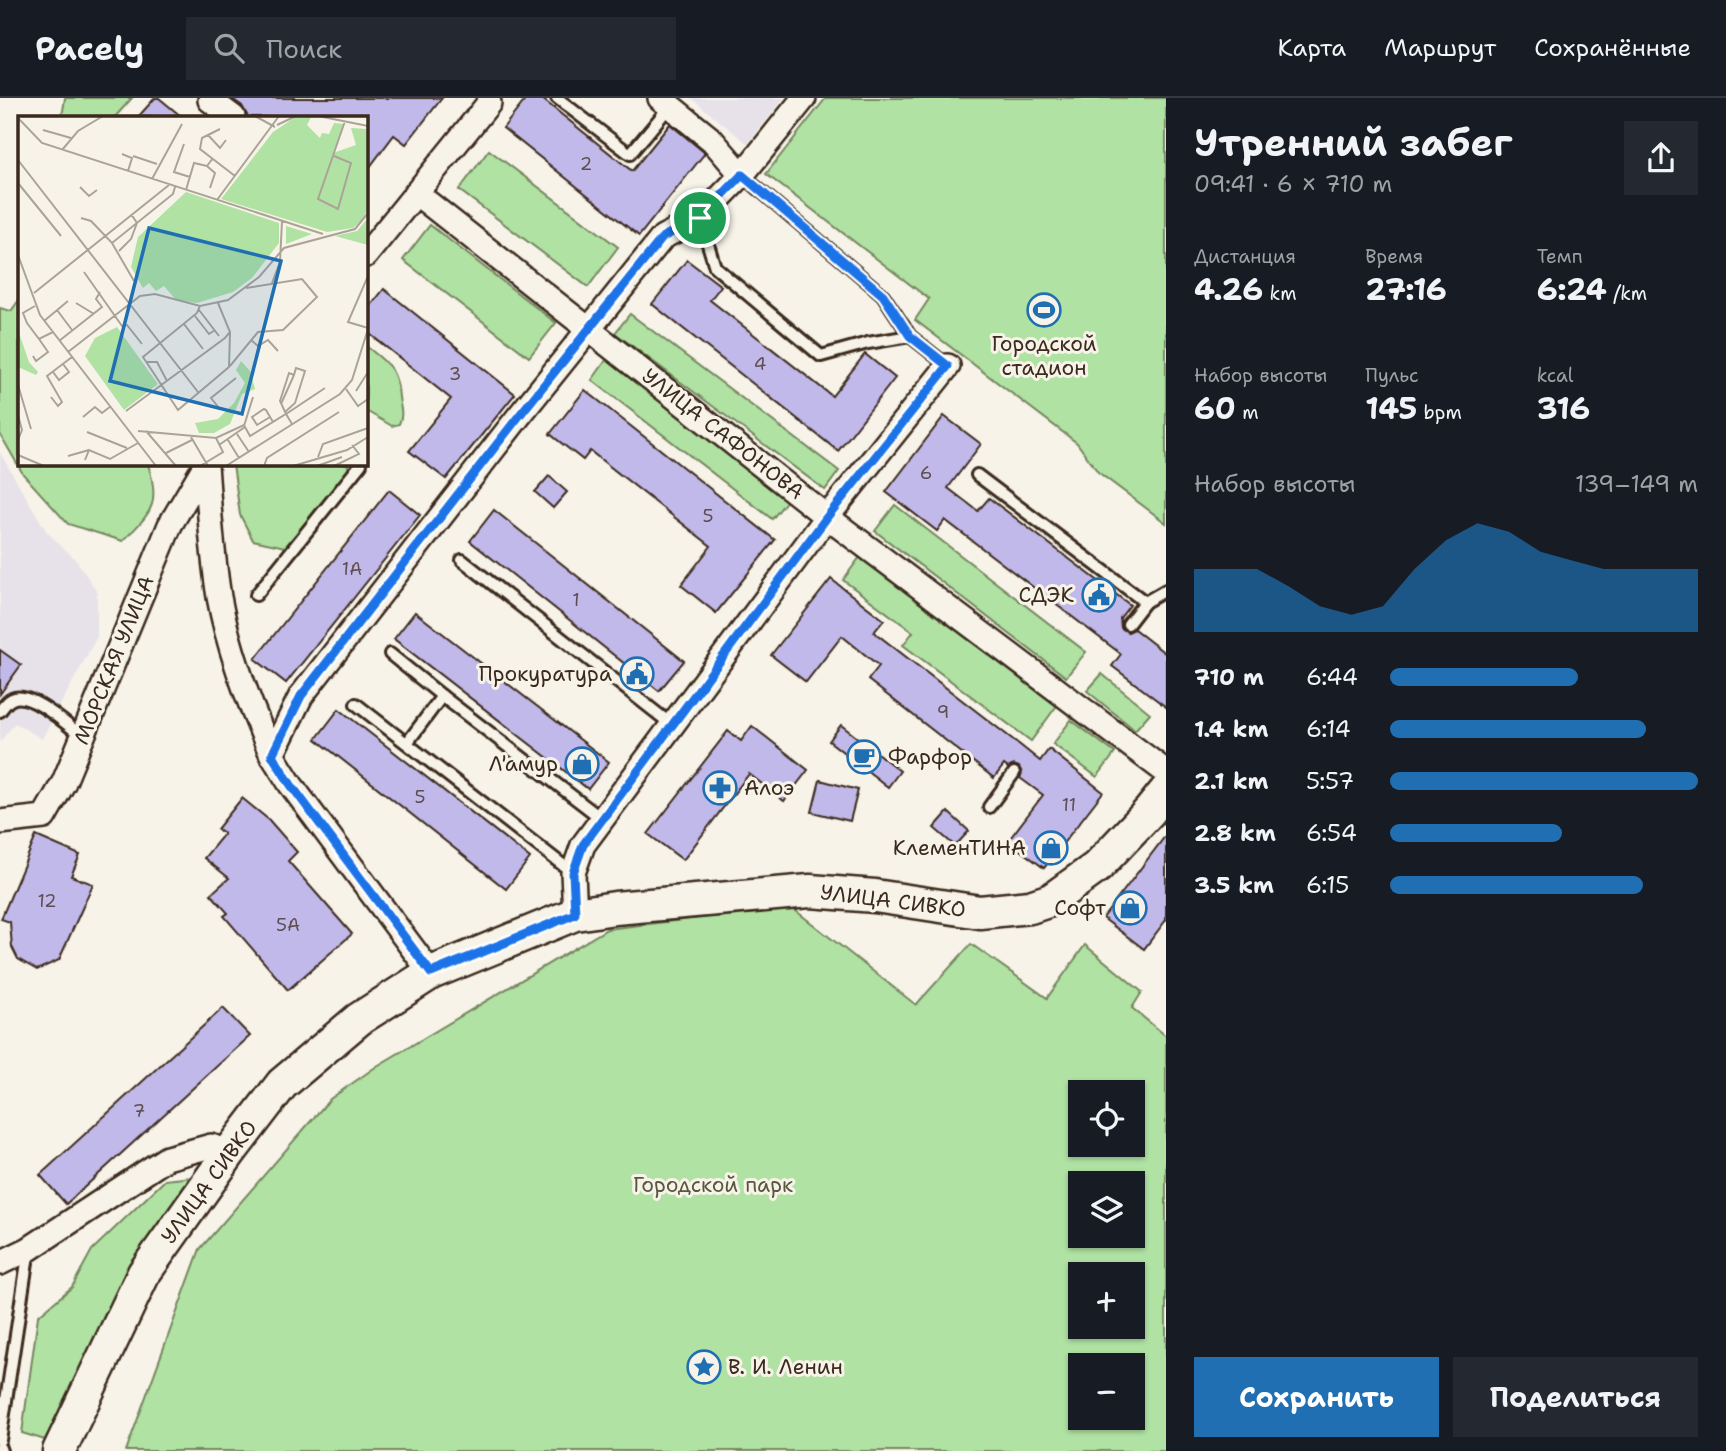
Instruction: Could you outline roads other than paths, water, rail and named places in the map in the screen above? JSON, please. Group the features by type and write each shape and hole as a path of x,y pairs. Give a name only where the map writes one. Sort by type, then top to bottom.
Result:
{"street":[{"path":"272,755 301,696 519,416 663,237 700,218 742,175 804,98"},
{"path":"210,100 232,116"},
{"path":"368,253 417,194 488,100"},
{"path":"665,102 712,141 742,175"},
{"name":"УЛИЦА САФОНОВА","path":"417,194 827,517 1166,772"},
{"path":"575,914 573,873 583,845 827,517 948,366"},
{"name":"МОРСКАЯ УЛИЦА","path":"0,822 44,817 64,782 170,525 205,466"},
{"path":"206,466 219,597 246,696 272,755 291,785 431,973"},
{"name":"УЛИЦА СИВКО","path":"59,1451 144,1273 282,1084 359,1019 431,973 575,914 692,900 810,891 875,896 979,912 1030,907 1051,900 1097,867 1166,790"},
{"path":"0,1263 29,1249 167,1158 211,1146 230,1152"}],"lane":[{"path":"556,98 630,154 665,102"},
{"path":"742,175 883,295 910,336 948,366"},
{"path":"700,218 715,267 821,356 868,343 910,336"},
{"path":"256,596 359,466"},
{"path":"977,475 1145,602"},
{"path":"462,560 672,725"},
{"path":"1128,624 1145,602 1166,590"},
{"path":"390,654 602,819"},
{"path":"407,743 442,696"},
{"path":"0,711 11,699 32,699 83,737"},
{"path":"356,704 573,873"},
{"path":"989,807 1014,773"},
{"path":"0,1440 29,1249"}],"place":[{"name":"Городской стадион","path":"1044,310"},
{"name":"СДЭК","path":"1099,595"},
{"name":"Прокуратура","path":"637,674"},
{"name":"Фарфор","path":"864,757"},
{"name":"Л'амур","path":"582,764"},
{"name":"Алоэ","path":"720,788"},
{"name":"КлеменТИНА","path":"1051,848"},
{"name":"Софт","path":"1130,908"},
{"name":"В. И. Ленин","path":"704,1367"}],"park label":[{"name":"Городской парк","path":"713,1185"}]}
